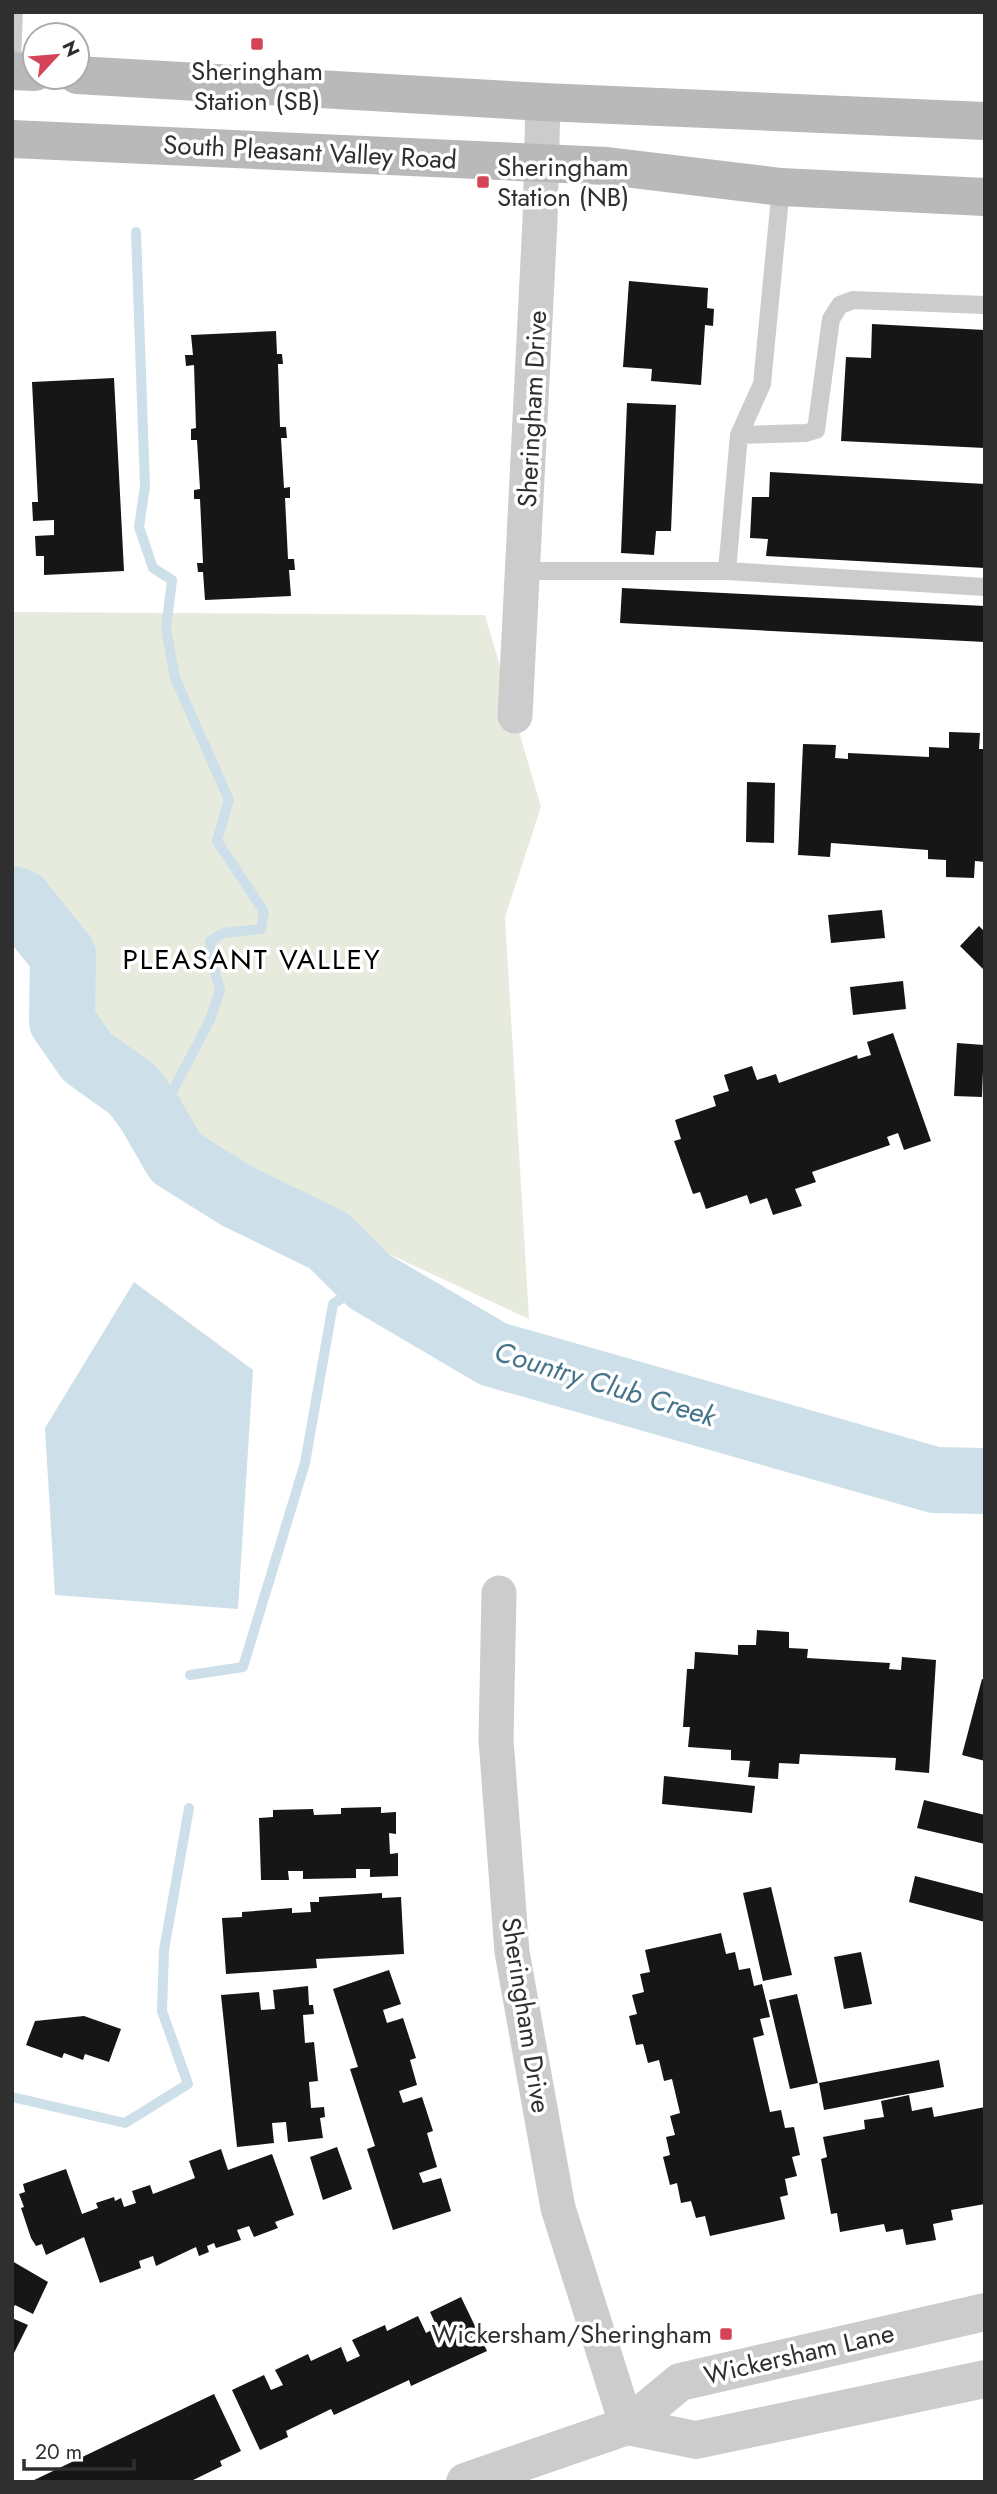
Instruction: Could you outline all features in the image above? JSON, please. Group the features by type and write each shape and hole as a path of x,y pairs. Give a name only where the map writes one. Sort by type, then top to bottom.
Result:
{"main road":[{"path":"91,76 543,102 985,121"},
{"name":"South Pleasant Valley Road","path":"12,139 607,166 781,187 985,197"}],"street":[{"name":"Sheringham Drive","path":"515,716 524,571 543,102"},
{"name":"Sheringham Drive","path":"499,1593 496,1740 512,1952 558,2208 626,2426"},
{"name":"Wickersham Lane","path":"465,2482 626,2426 680,2382 985,2312"},
{"path":"626,2426 696,2440 985,2379"}],"lane":[{"path":"12,60 14,12"},
{"path":"727,571 739,435 762,384 781,187"},
{"path":"739,435 806,433 816,429 831,319 840,305 853,300 985,305"},
{"path":"524,571 727,571 985,587"}],"shaded area":[{"path":"12,612 485,615 541,807 505,917 529,1319 199,1166 173,1119 74,1018 75,948 48,914 12,889"}],"water":[{"path":"134,1282 253,1370 238,1609 55,1595 45,1428"}],"building":[{"path":"629,281 708,288 707,308 714,309 713,326 705,325 701,385 651,381 652,369 623,367"},
{"path":"872,324 985,330 985,448 841,441 846,357 871,358"},
{"path":"276,331 277,354 282,354 283,364 278,364 280,427 286,427 287,438 281,438 284,488 290,487 290,498 285,498 288,559 294,559 295,570 289,570 291,596 205,600 203,572 198,572 197,563 203,563 200,499 194,499 194,490 200,489 197,440 191,440 191,429 196,428 194,365 186,366 185,355 193,355 191,335"},
{"path":"114,378 124,571 44,575 44,556 36,556 35,536 54,535 54,520 33,521 32,502 38,502 32,382"},
{"path":"627,403 676,405 671,531 656,531 654,555 621,553"},
{"path":"770,472 985,484 985,568 766,556 768,539 750,538 752,497 769,497"},
{"path":"622,588 985,606 985,642 620,623"},
{"path":"949,732 980,733 979,749 985,749 985,862 975,861 974,878 946,877 946,860 928,859 928,850 831,843 830,857 798,855 803,744 836,745 835,758 848,759 848,753 929,757 929,747 949,748"},
{"path":"747,782 775,783 774,843 746,842"},
{"path":"882,910 885,938 831,943 828,915"},
{"path":"979,926 985,932 985,971 960,946"},
{"path":"903,981 906,1009 853,1015 850,987"},
{"path":"893,1033 931,1141 904,1150 898,1133 887,1137 890,1145 812,1172 816,1182 795,1189 802,1206 773,1215 767,1198 750,1204 747,1195 706,1209 700,1192 693,1194 674,1141 681,1139 675,1120 716,1106 713,1096 729,1091 724,1075 752,1066 757,1080 776,1074 779,1083 857,1055 858,1059 871,1055 867,1042"},
{"path":"957,1043 984,1045 982,1097 954,1096"},
{"path":"757,1630 789,1632 789,1648 808,1649 807,1658 890,1663 889,1669 901,1670 902,1657 936,1660 929,1773 895,1770 896,1758 800,1754 799,1764 779,1763 778,1779 748,1777 750,1761 731,1760 731,1750 688,1747 690,1727 683,1727 687,1669 694,1669 695,1652 738,1655 738,1645 756,1645"},
{"path":"982,1679 985,1680 985,1761 962,1755"},
{"path":"664,1776 755,1786 752,1813 662,1804"},
{"path":"924,1800 985,1815 985,1844 917,1828"},
{"path":"381,1807 381,1813 396,1812 396,1834 389,1833 390,1854 398,1853 398,1876 370,1877 370,1869 356,1869 356,1878 303,1879 303,1871 288,1871 289,1880 261,1880 259,1818 273,1817 273,1810 313,1809 314,1815 341,1814 341,1808"},
{"path":"915,1876 985,1894 985,1922 909,1902"},
{"path":"771,1887 792,1975 763,1981 743,1893"},
{"path":"382,1893 382,1898 401,1897 404,1954 316,1959 317,1968 226,1974 222,1918 242,1917 242,1912 292,1908 292,1913 311,1912 310,1902 319,1902 319,1897"},
{"path":"721,1933 726,1954 735,1952 739,1970 750,1968 754,1986 762,1984 770,2017 760,2019 764,2035 753,2038 770,2112 781,2110 785,2128 794,2127 800,2155 792,2157 797,2176 785,2179 788,2195 780,2197 785,2219 710,2236 705,2216 696,2218 691,2201 681,2203 677,2183 670,2185 663,2157 670,2155 666,2137 675,2135 670,2116 680,2113 672,2079 664,2081 659,2060 648,2063 643,2044 636,2045 629,2016 637,2014 632,1995 644,1992 640,1974 650,1972 645,1950"},
{"path":"861,1952 872,2004 844,2009 834,1957"},
{"path":"389,1970 401,2004 383,2010 387,2023 403,2018 416,2058 410,2060 417,2085 399,2091 403,2103 422,2097 433,2131 427,2133 437,2167 419,2173 423,2183 441,2178 451,2211 393,2230 367,2149 375,2146 350,2069 358,2067 333,1989"},
{"path":"308,1986 309,2005 313,2005 314,2014 303,2015 305,2043 314,2042 318,2081 309,2082 311,2108 324,2107 325,2117 320,2118 323,2138 288,2142 286,2122 272,2123 274,2143 237,2147 221,1995 259,1992 261,2010 275,2009 273,1990"},
{"path":"797,1994 818,2083 790,2089 769,2000"},
{"path":"84,2016 121,2029 109,2062 85,2054 83,2060 64,2053 62,2058 26,2045 35,2021"},
{"path":"939,2060 944,2087 824,2110 819,2083"},
{"path":"909,2095 912,2111 932,2107 934,2117 985,2107 985,2204 951,2210 953,2220 933,2224 936,2240 906,2245 903,2229 886,2232 884,2224 840,2232 837,2213 831,2214 821,2159 827,2157 823,2137 865,2129 864,2120 884,2117 881,2101"},
{"path":"337,2147 352,2189 323,2200 310,2157"},
{"path":"221,2149 228,2170 272,2154 294,2215 275,2222 278,2228 254,2237 249,2226 237,2230 241,2240 216,2248 214,2243 207,2246 209,2252 199,2256 196,2247 156,2266 153,2256 139,2261 141,2268 100,2283 84,2237 46,2255 42,2244 36,2246 31,2238 21,2208 24,2207 19,2194 25,2192 23,2184 66,2169 82,2214 98,2208 96,2203 114,2197 115,2201 121,2198 124,2207 136,2203 132,2191 150,2185 153,2194 195,2178 189,2161"},
{"path":"12,2261 48,2282 33,2314 15,2305 12,2310"},
{"path":"461,2297 487,2351 411,2386 409,2380 334,2415 331,2409 286,2431 288,2437 260,2450 232,2390 264,2375 271,2390 283,2385 275,2370 308,2354 311,2361 341,2347 347,2362 360,2356 352,2340 385,2325 387,2331 418,2316 426,2333 437,2327 430,2312"},
{"path":"12,2318 28,2325 12,2357"},
{"path":"214,2394 241,2451 220,2461 222,2466 189,2482 30,2482"}],"waterway":[{"path":"136,232 145,486 139,527 153,568 172,580 166,629 175,678 229,800 217,841 264,912 261,929 223,933 210,941 211,958 220,990 210,1020 173,1090 150,1113"},
{"name":"Country Club Creek","path":"12,899 20,902 63,955 62,1021 87,1057 133,1090 176,1158 237,1196 329,1241 369,1281 493,1354 935,1480 985,1481"},
{"path":"190,1675 243,1667 305,1463 333,1304 369,1281"},
{"path":"12,2097 125,2123 188,2084 162,2011 164,1950 189,1808"}],"place":[{"name":"Sheringham Station (SB)","path":"257,44"},
{"name":"Sheringham Station (NB)","path":"483,182"},
{"name":"Wickersham/Sheringham","path":"726,2334"}],"district":[{"name":"PLEASANT VALLEY","path":"252,959"}]}
